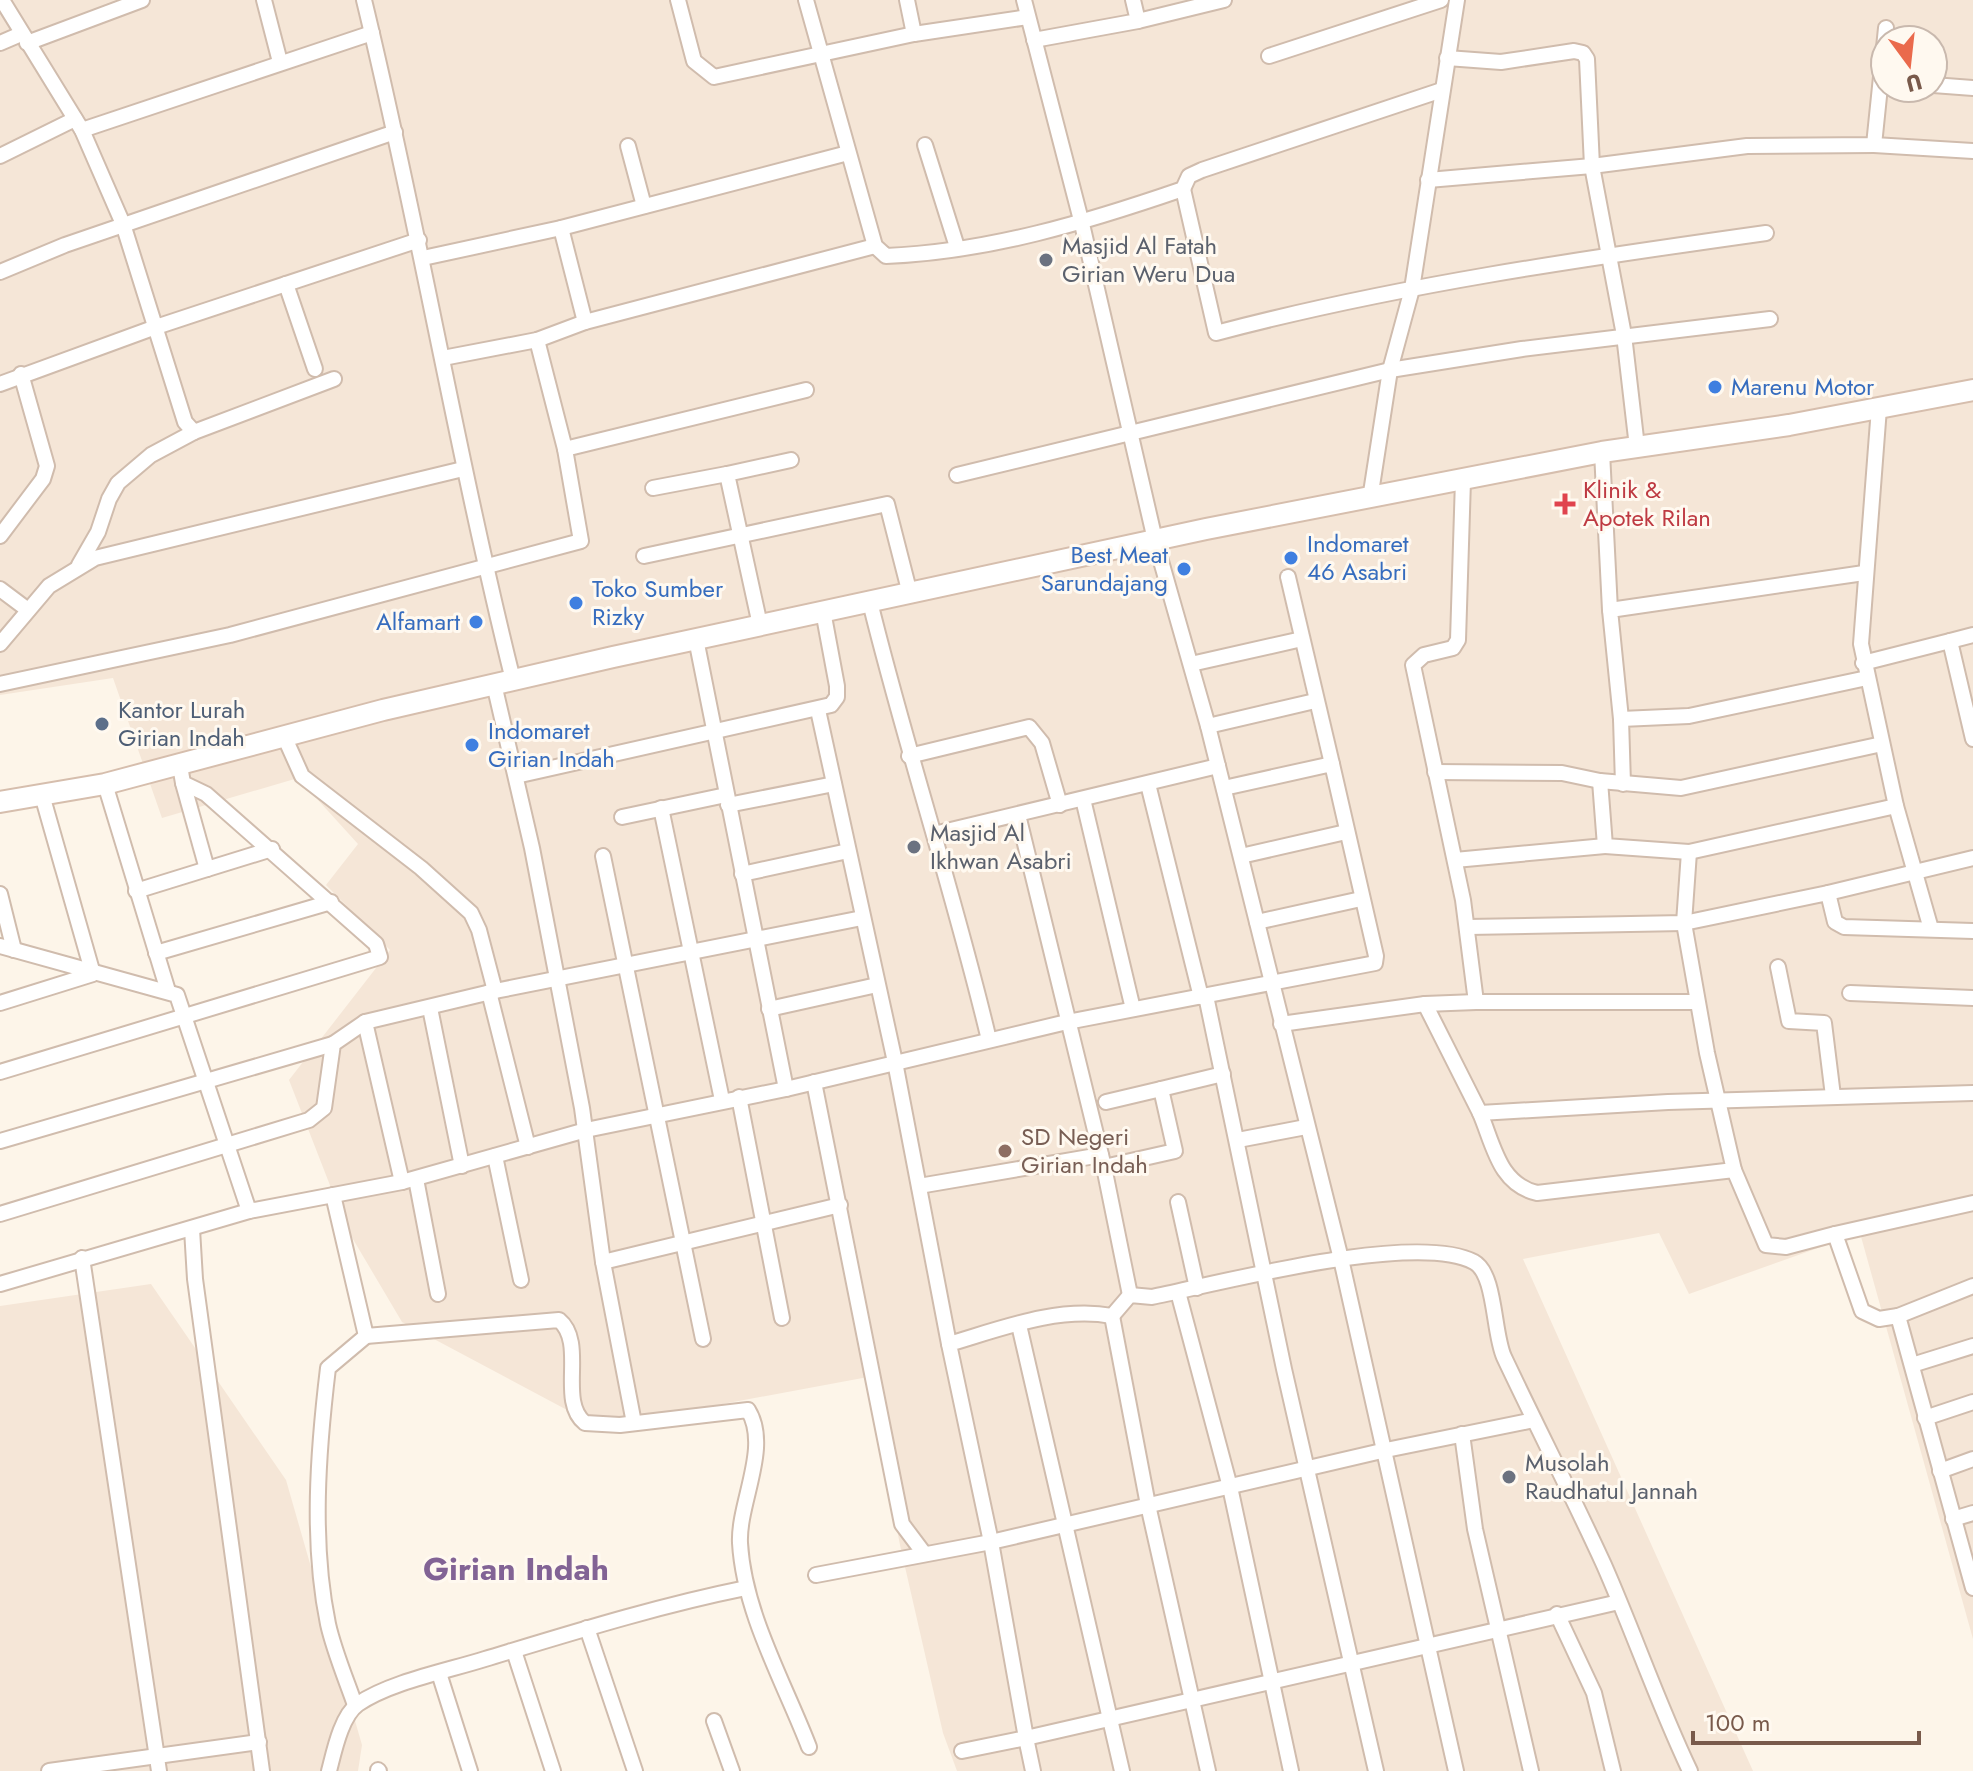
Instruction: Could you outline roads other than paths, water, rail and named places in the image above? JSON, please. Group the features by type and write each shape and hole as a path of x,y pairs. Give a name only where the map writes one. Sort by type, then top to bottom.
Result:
{"street":[{"path":"2,0 78,124 123,224 183,416 194,432"},
{"path":"0,43 142,0"},
{"path":"264,0 280,62"},
{"path":"364,0 423,258 485,568 516,776 586,1130 603,1262 634,1423"},
{"path":"678,0 694,61 708,75 914,34 1028,17"},
{"path":"806,0 875,246 886,256 957,247 1082,224 1183,189"},
{"path":"907,0 914,34"},
{"path":"1024,0 1082,224 1155,540 1208,726 1341,1259 1386,1450 1425,1646 1456,1771"},
{"path":"1133,0 1138,21"},
{"path":"1034,40 1138,21 1224,0"},
{"path":"1269,56 1441,0"},
{"path":"1370,499 1390,370 1412,289 1457,0"},
{"path":"0,156 78,124 372,33"},
{"path":"1447,58 1501,62 1583,53 1589,66 1592,166 1624,335 1637,447"},
{"path":"1949,86 1973,88"},
{"path":"1442,90 1189,176 1183,189 1216,333 1291,313 1412,289 1609,255 1766,233"},
{"path":"1874,145 1880,104"},
{"path":"0,272 123,224 395,132"},
{"path":"925,145 957,247"},
{"path":"1428,180 1592,166 1747,146 1874,145 1973,151"},
{"path":"628,146 644,206"},
{"path":"423,258 561,228 848,153"},
{"path":"561,228 585,322"},
{"path":"0,384 153,328 419,240"},
{"path":"443,358 537,340 585,322 875,246"},
{"path":"286,284 315,369"},
{"path":"957,475 1390,370 1624,335 1770,319"},
{"path":"0,684 230,635 581,541 565,449 537,340"},
{"path":"0,536 46,471 21,374"},
{"path":"78,566 98,532 118,483 151,455 194,432 334,379"},
{"path":"565,449 806,390"},
{"path":"0,802 182,775 284,736 504,682 1155,540 1602,452 1973,390"},
{"path":"1879,408 1861,620 1863,663 1896,806 1931,929"},
{"path":"1602,452 1623,784"},
{"path":"653,488 791,460"},
{"path":"0,644 49,586 78,566 119,551 463,469"},
{"path":"727,474 760,625"},
{"path":"1463,480 1458,640 1453,648 1424,655 1413,665 1468,927 1476,1002"},
{"path":"644,556 887,504 910,594"},
{"path":"1610,610 1864,573"},
{"path":"0,1284 249,1211 409,1180 586,1130 786,1089 1067,1022 1375,963 1376,956 1288,577"},
{"path":"0,589 28,610"},
{"path":"870,602 909,756 934,834 989,1040"},
{"path":"516,776 831,705 837,697 823,611"},
{"path":"1863,663 1973,635"},
{"path":"696,639 786,1089"},
{"path":"1191,664 1302,639"},
{"path":"1950,641 1973,739"},
{"path":"1621,719 1689,716 1867,678"},
{"path":"1208,726 1315,701"},
{"path":"818,710 895,1062 991,1542 1033,1771"},
{"path":"909,756 1029,727 1042,743 1060,805"},
{"path":"284,736 302,776 421,868 476,920 528,1147"},
{"path":"1435,772 1562,773 1600,781 1665,788 1703,784 1882,744"},
{"path":"1224,788 1332,764"},
{"path":"934,834 1218,766"},
{"path":"0,1072 380,957 376,944 331,902 182,775"},
{"path":"182,775 207,869"},
{"path":"1600,781 1605,846"},
{"path":"105,784 168,991"},
{"path":"622,817 661,808 834,784"},
{"path":"1148,784 1223,1074 1264,1274 1376,1771"},
{"path":"42,795 93,974"},
{"path":"1083,799 1133,1009"},
{"path":"1455,860 1605,846 1689,852 1896,806"},
{"path":"661,808 722,1100"},
{"path":"1018,815 1102,1161 1130,1295"},
{"path":"1241,856 1346,832"},
{"path":"136,891 272,849"},
{"path":"742,874 848,851"},
{"path":"1689,852 1684,923 1697,1002 1734,1170 1766,1245 1786,1247 1973,1203"},
{"path":"603,856 703,1339"},
{"path":"1468,927 1684,923 1973,858"},
{"path":"1828,893 1839,926 1973,931"},
{"path":"0,894 7,948 93,974 168,991 180,999 249,1211"},
{"path":"1257,922 1361,899"},
{"path":"156,953 331,902"},
{"path":"0,1141 333,1044 365,1022 557,976 862,918"},
{"path":"1778,967 1789,1021 1824,1023 1833,1096"},
{"path":"0,1003 93,974"},
{"path":"769,1009 877,985"},
{"path":"1850,993 1973,998"},
{"path":"1281,1024 1425,1004 1697,1002"},
{"path":"1425,1004 1480,1113 1506,1175 1518,1188 1537,1193 1734,1170"},
{"path":"430,1008 462,1166"},
{"path":"365,1022 438,1294"},
{"path":"0,1214 293,1126 321,1112 333,1044"},
{"path":"1106,1102 1223,1074"},
{"path":"814,1082 902,1524 923,1552"},
{"path":"919,1186 1175,1151 1161,1089"},
{"path":"1480,1113 1833,1096 1973,1093"},
{"path":"739,1097 782,1318"},
{"path":"1238,1140 1306,1127"},
{"path":"495,1156 521,1280"},
{"path":"333,1195 366,1336"},
{"path":"1178,1202 1197,1288"},
{"path":"603,1262 840,1205"},
{"path":"192,1229 195,1279 262,1771"},
{"path":"1835,1234 1862,1311 1879,1319 1898,1316 1973,1286"},
{"path":"1130,1295 1141,1298 1178,1292 1341,1259 1424,1253 1461,1258 1482,1268 1490,1290 1500,1349 1619,1602 1690,1771"},
{"path":"82,1258 158,1764"},
{"path":"1178,1292 1230,1487 1291,1771"},
{"path":"1112,1316 1130,1295"},
{"path":"949,1344 1072,1313 1112,1316"},
{"path":"1112,1316 1148,1505 1208,1771"},
{"path":"1898,1316 1972,1581"},
{"path":"355,1705 329,1626 325,1604 320,1541 321,1425 328,1368 366,1336 559,1320 568,1334 579,1419 590,1426 748,1410 755,1428 753,1461 740,1528 746,1588 809,1747"},
{"path":"1019,1325 1122,1771"},
{"path":"1912,1365 1973,1346"},
{"path":"1925,1418 1973,1402"},
{"path":"816,1575 923,1552 991,1542 1386,1450 1534,1420"},
{"path":"1462,1434 1475,1529 1531,1771"},
{"path":"1940,1471 1973,1459"},
{"path":"1953,1519 1973,1513"},
{"path":"329,1771 340,1733 355,1705 439,1673 587,1628 687,1600 746,1588"},
{"path":"962,1751 1619,1602"},
{"path":"1557,1614 1572,1639 1594,1693 1613,1771"},
{"path":"587,1628 635,1771"},
{"path":"514,1651 553,1771"},
{"path":"439,1673 470,1771"},
{"path":"714,1721 732,1771"},
{"path":"50,1771 158,1764 259,1742"}],"place":[{"name":"Masjid Al Fatah Girian Weru Dua","path":"1046,260"},
{"name":"Marenu Motor","path":"1715,387"},
{"name":"Klinik & Apotek Rilan","path":"1565,504"},
{"name":"Indomaret 46 Asabri","path":"1291,558"},
{"name":"Best Meat Sarundajang","path":"1184,569"},
{"name":"Toko Sumber Rizky","path":"576,603"},
{"name":"Alfamart","path":"476,622"},
{"name":"Kantor Lurah Girian Indah","path":"102,724"},
{"name":"Indomaret Girian Indah","path":"472,745"},
{"name":"Masjid Al Ikhwan Asabri","path":"914,847"},
{"name":"SD Negeri Girian Indah","path":"1005,1151"},
{"name":"Musolah Raudhatul Jannah","path":"1509,1477"}],"district":[{"name":"Girian Indah","path":"516,1569"}]}
